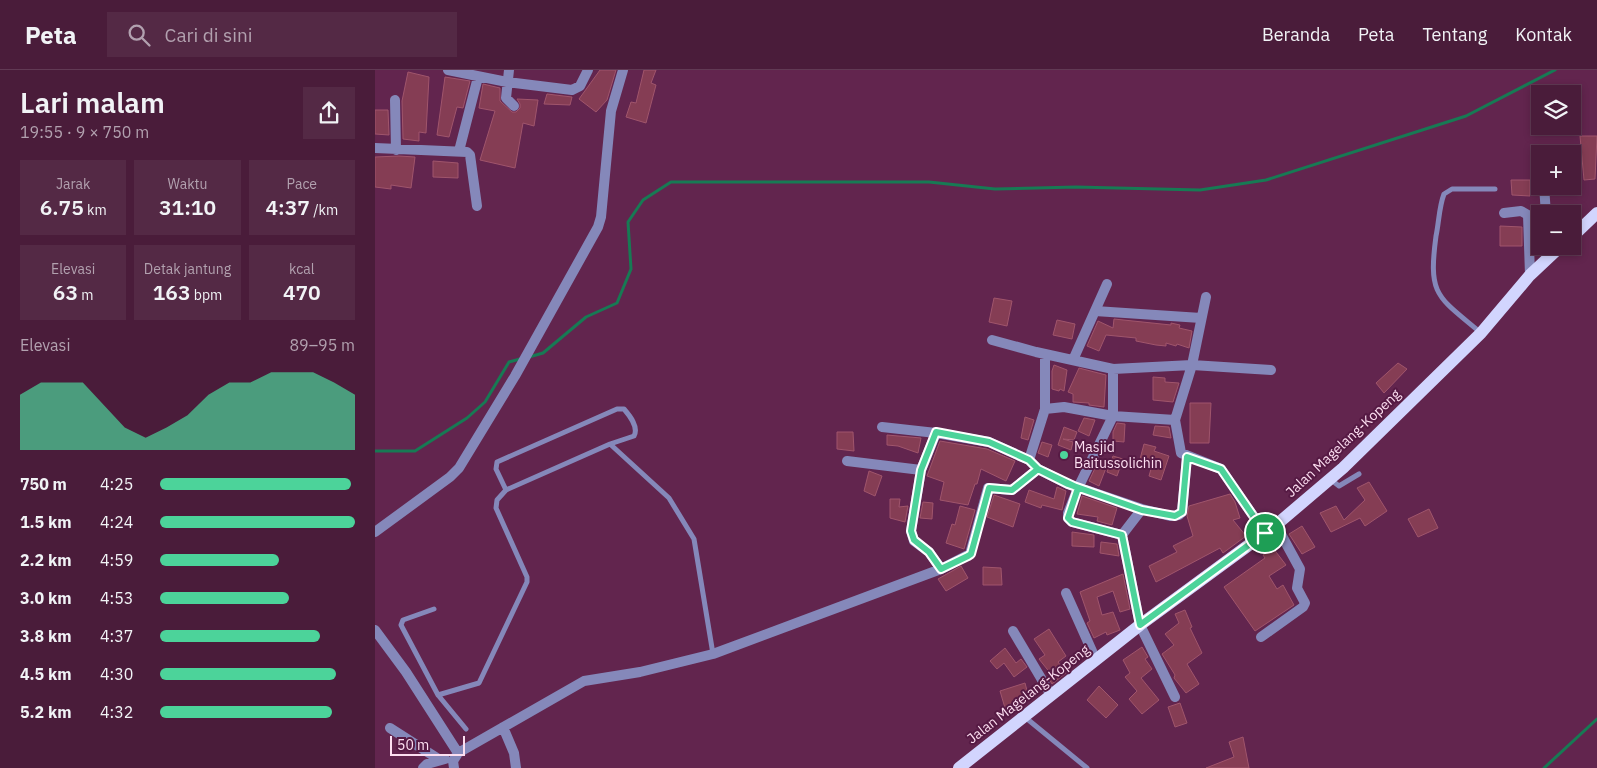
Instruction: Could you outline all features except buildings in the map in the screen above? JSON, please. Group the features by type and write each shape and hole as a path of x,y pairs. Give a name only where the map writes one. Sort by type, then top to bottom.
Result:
{"main road":[{"path":"1581,228 1597,213"},
{"name":"Jalan Magelang-Kopeng","path":"959,768 1140,625 1276,525 1329,479 1481,333 1546,255"}],"street":[{"path":"448,70 507,82 572,90 580,86 588,70"},
{"path":"509,70 506,98 513,106"},
{"path":"375,532 455,473 535,342 598,228 601,216 611,112 623,70"},
{"path":"459,151 477,77"},
{"path":"395,100 396,150"},
{"path":"375,148 467,152 470,156 477,206"},
{"path":"1504,213 1521,211 1529,215 1531,275"},
{"path":"1073,360 1107,284"},
{"path":"1205,297 1192,365 1175,420 1181,453 1221,469 1265,533"},
{"path":"1095,311 1201,318"},
{"path":"992,340 1113,369 1192,365 1271,370"},
{"path":"1029,460 1045,408 1045,354"},
{"path":"1113,369 1113,416 1068,513 1069,520 1122,535"},
{"path":"1045,408 1064,407 1113,416 1175,420"},
{"path":"882,427 936,432 989,442 1029,460 1038,469 1078,488 1142,510 1170,516 1179,515 1182,512 1187,457"},
{"path":"936,432 921,470 911,536 929,552 941,569"},
{"path":"847,461 921,470"},
{"path":"423,768 427,764 439,760 455,760 503,727 583,681 640,672 713,654 941,569 971,554 989,488 1012,490 1038,469"},
{"path":"1142,510 1122,535 1140,625 1175,697"},
{"path":"1261,638 1303,607 1305,603 1297,588 1301,568 1276,525"},
{"path":"1065,593 1096,660"},
{"path":"375,630 406,672 455,760"},
{"path":"1013,631 1051,695"},
{"path":"503,727 514,753 516,768"},
{"path":"390,728 439,760"}],"lane":[{"path":"1481,333 1444,302 1437,292 1433,279 1432,265 1444,194 1452,189 1495,189"},
{"path":"438,695 479,683 527,582 527,577 496,508 497,500 506,490 610,444 634,436 636,433 635,426 624,409 617,409 497,462 495,469 506,490"},
{"path":"610,444 669,498 694,539 713,654"},
{"path":"1329,479 1339,486 1359,474"},
{"path":"434,609 408,617 403,620 401,625 438,695 466,729"},
{"path":"1023,716 1087,768"}],"waterway":[{"path":"529,357 543,353 586,317 617,303 631,269 628,222 643,200 671,182 929,182 995,189 1076,187 1200,190 1266,180 1466,116 1555,70"},
{"path":"375,451 415,451 467,418 485,402 509,362 520,359"},
{"path":"1544,768 1597,719"}],"place":[{"name":"Masjid Baitussolichin","path":"1064,455"}],"route":[{"path":"1265,533 1140,625 1122,535 1072,522 1068,518 1068,513 1078,488 1068,484 1038,469 1029,460 989,442 936,432 921,470 911,536 929,552 941,569 968,556 971,554 989,488 1012,490 1038,469 1068,484 1142,510 1170,516 1179,515 1182,512 1187,457 1221,469 1265,533"}]}
